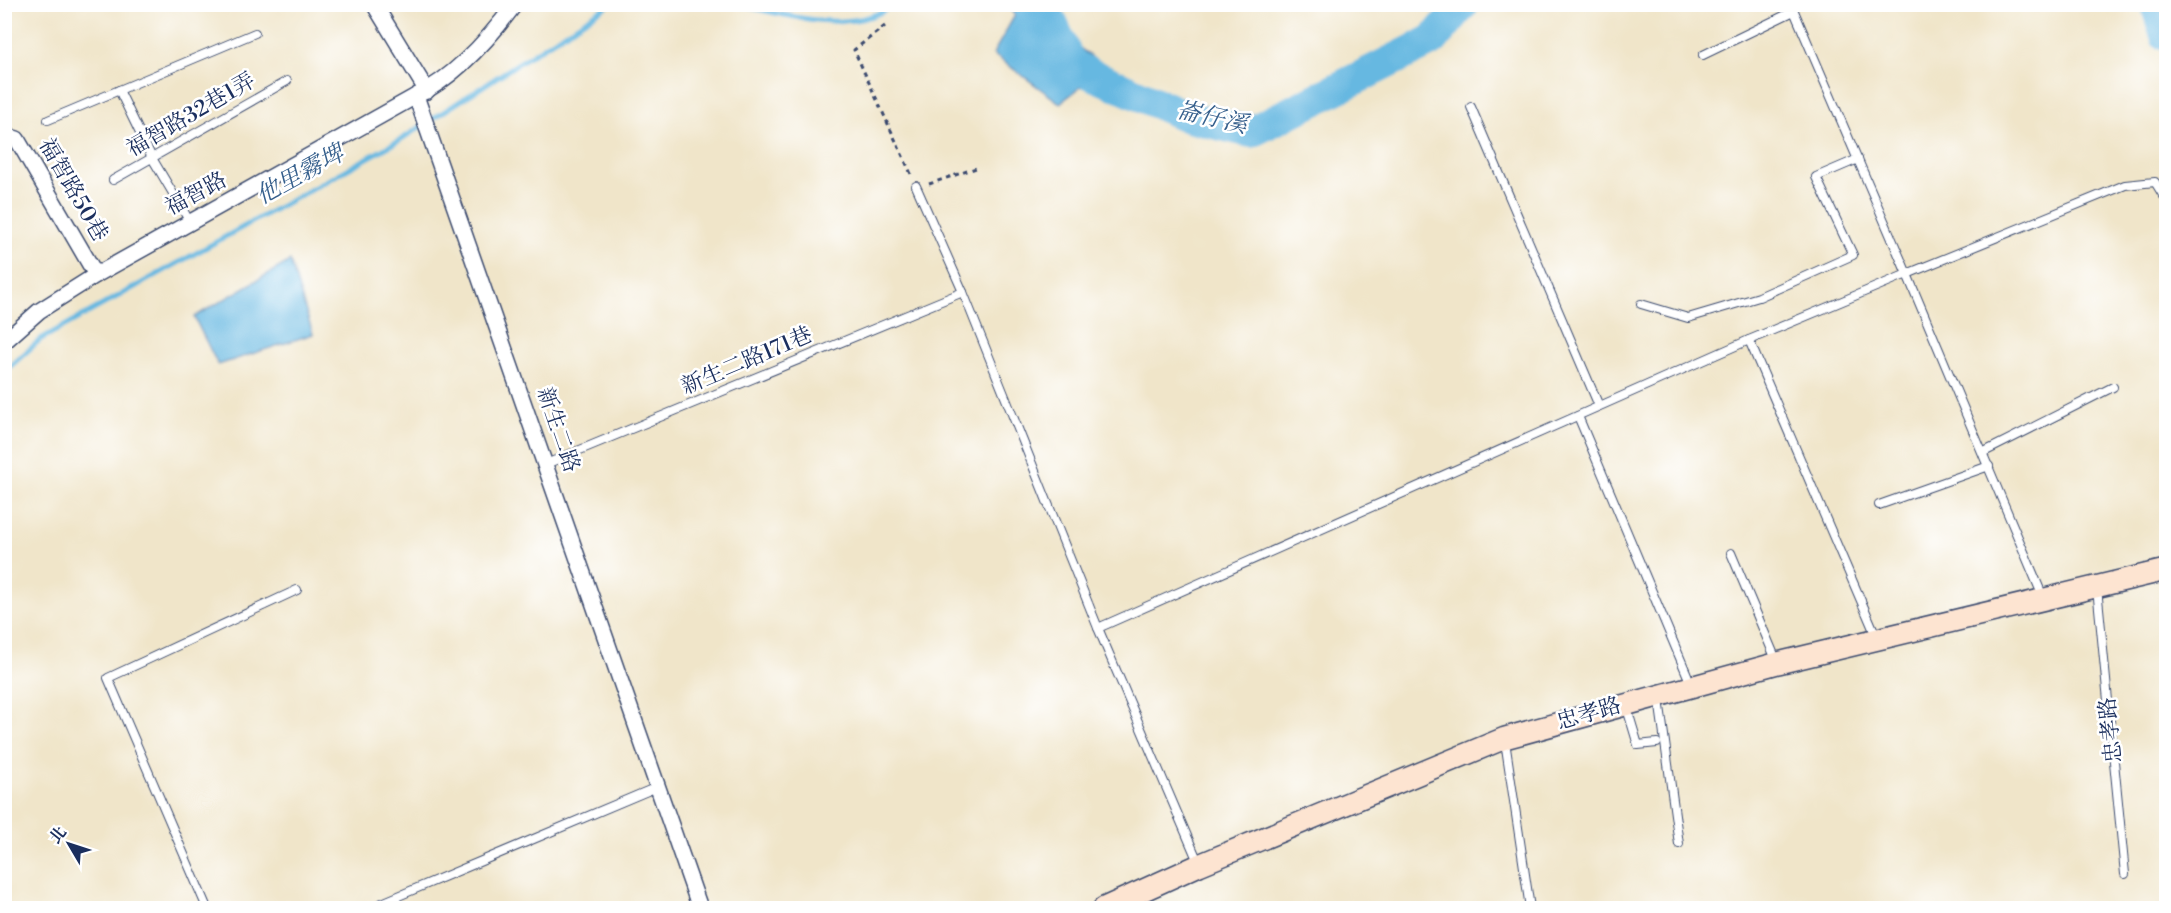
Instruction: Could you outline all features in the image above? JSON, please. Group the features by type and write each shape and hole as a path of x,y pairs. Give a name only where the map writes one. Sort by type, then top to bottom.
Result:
{"main road":[{"name":"忠孝路","path":"1104,909 1199,865 1505,738 1658,694 1778,663 2166,570"}],"street":[{"name":"新生二路","path":"374,4 421,93 700,909"},
{"path":"421,93 495,32 515,4"},
{"name":"福智路","path":"4,342 39,312 96,275 421,93"},
{"name":"福智路50巷","path":"4,135 17,139 96,275"}],"lane":[{"path":"1702,55 1793,8 1984,452 2043,599"},
{"path":"48,120 255,33"},
{"name":"福智路32巷1弄","path":"112,180 287,81"},
{"path":"119,90 152,158 190,222"},
{"path":"1471,107 1599,406"},
{"path":"1641,304 1688,318 1759,297 1853,255 1816,177 1858,159"},
{"path":"1098,628 1749,340 1907,274 2126,185 2156,182 2163,195"},
{"path":"916,186 963,292 1098,628 1199,865"},
{"name":"新生二路171巷","path":"546,464 963,292"},
{"path":"1749,340 1878,640"},
{"path":"1984,452 2113,387"},
{"path":"1578,416 1692,685"},
{"path":"1879,505 1989,466"},
{"path":"1731,553 1778,663"},
{"name":"忠孝路","path":"2097,586 2125,874"},
{"path":"207,909 108,678 297,590"},
{"path":"1658,694 1679,844"},
{"path":"1626,704 1638,745 1657,743"},
{"path":"1505,738 1530,909"},
{"path":"370,909 657,787"}],"path":[{"path":"885,26 854,50 916,186 941,181 976,168"}],"water":[{"path":"1009,5 1026,5 1105,68 1060,103 993,54 1015,15"},
{"path":"290,261 313,334 218,365 194,317"}],"waterway":[{"name":"他里霧埤","path":"4,372 41,339 400,140 610,4"},
{"name":"他里霧埤","path":"736,4 795,17 838,21 877,14 893,4"},
{"name":"崙仔溪","path":"1043,4 1071,65 1188,117 1251,132 1433,40 1463,4"},
{"name":"崙仔溪","path":"2156,4 2166,35"}],"railway":[{"path":"4,904 6,908"}]}
